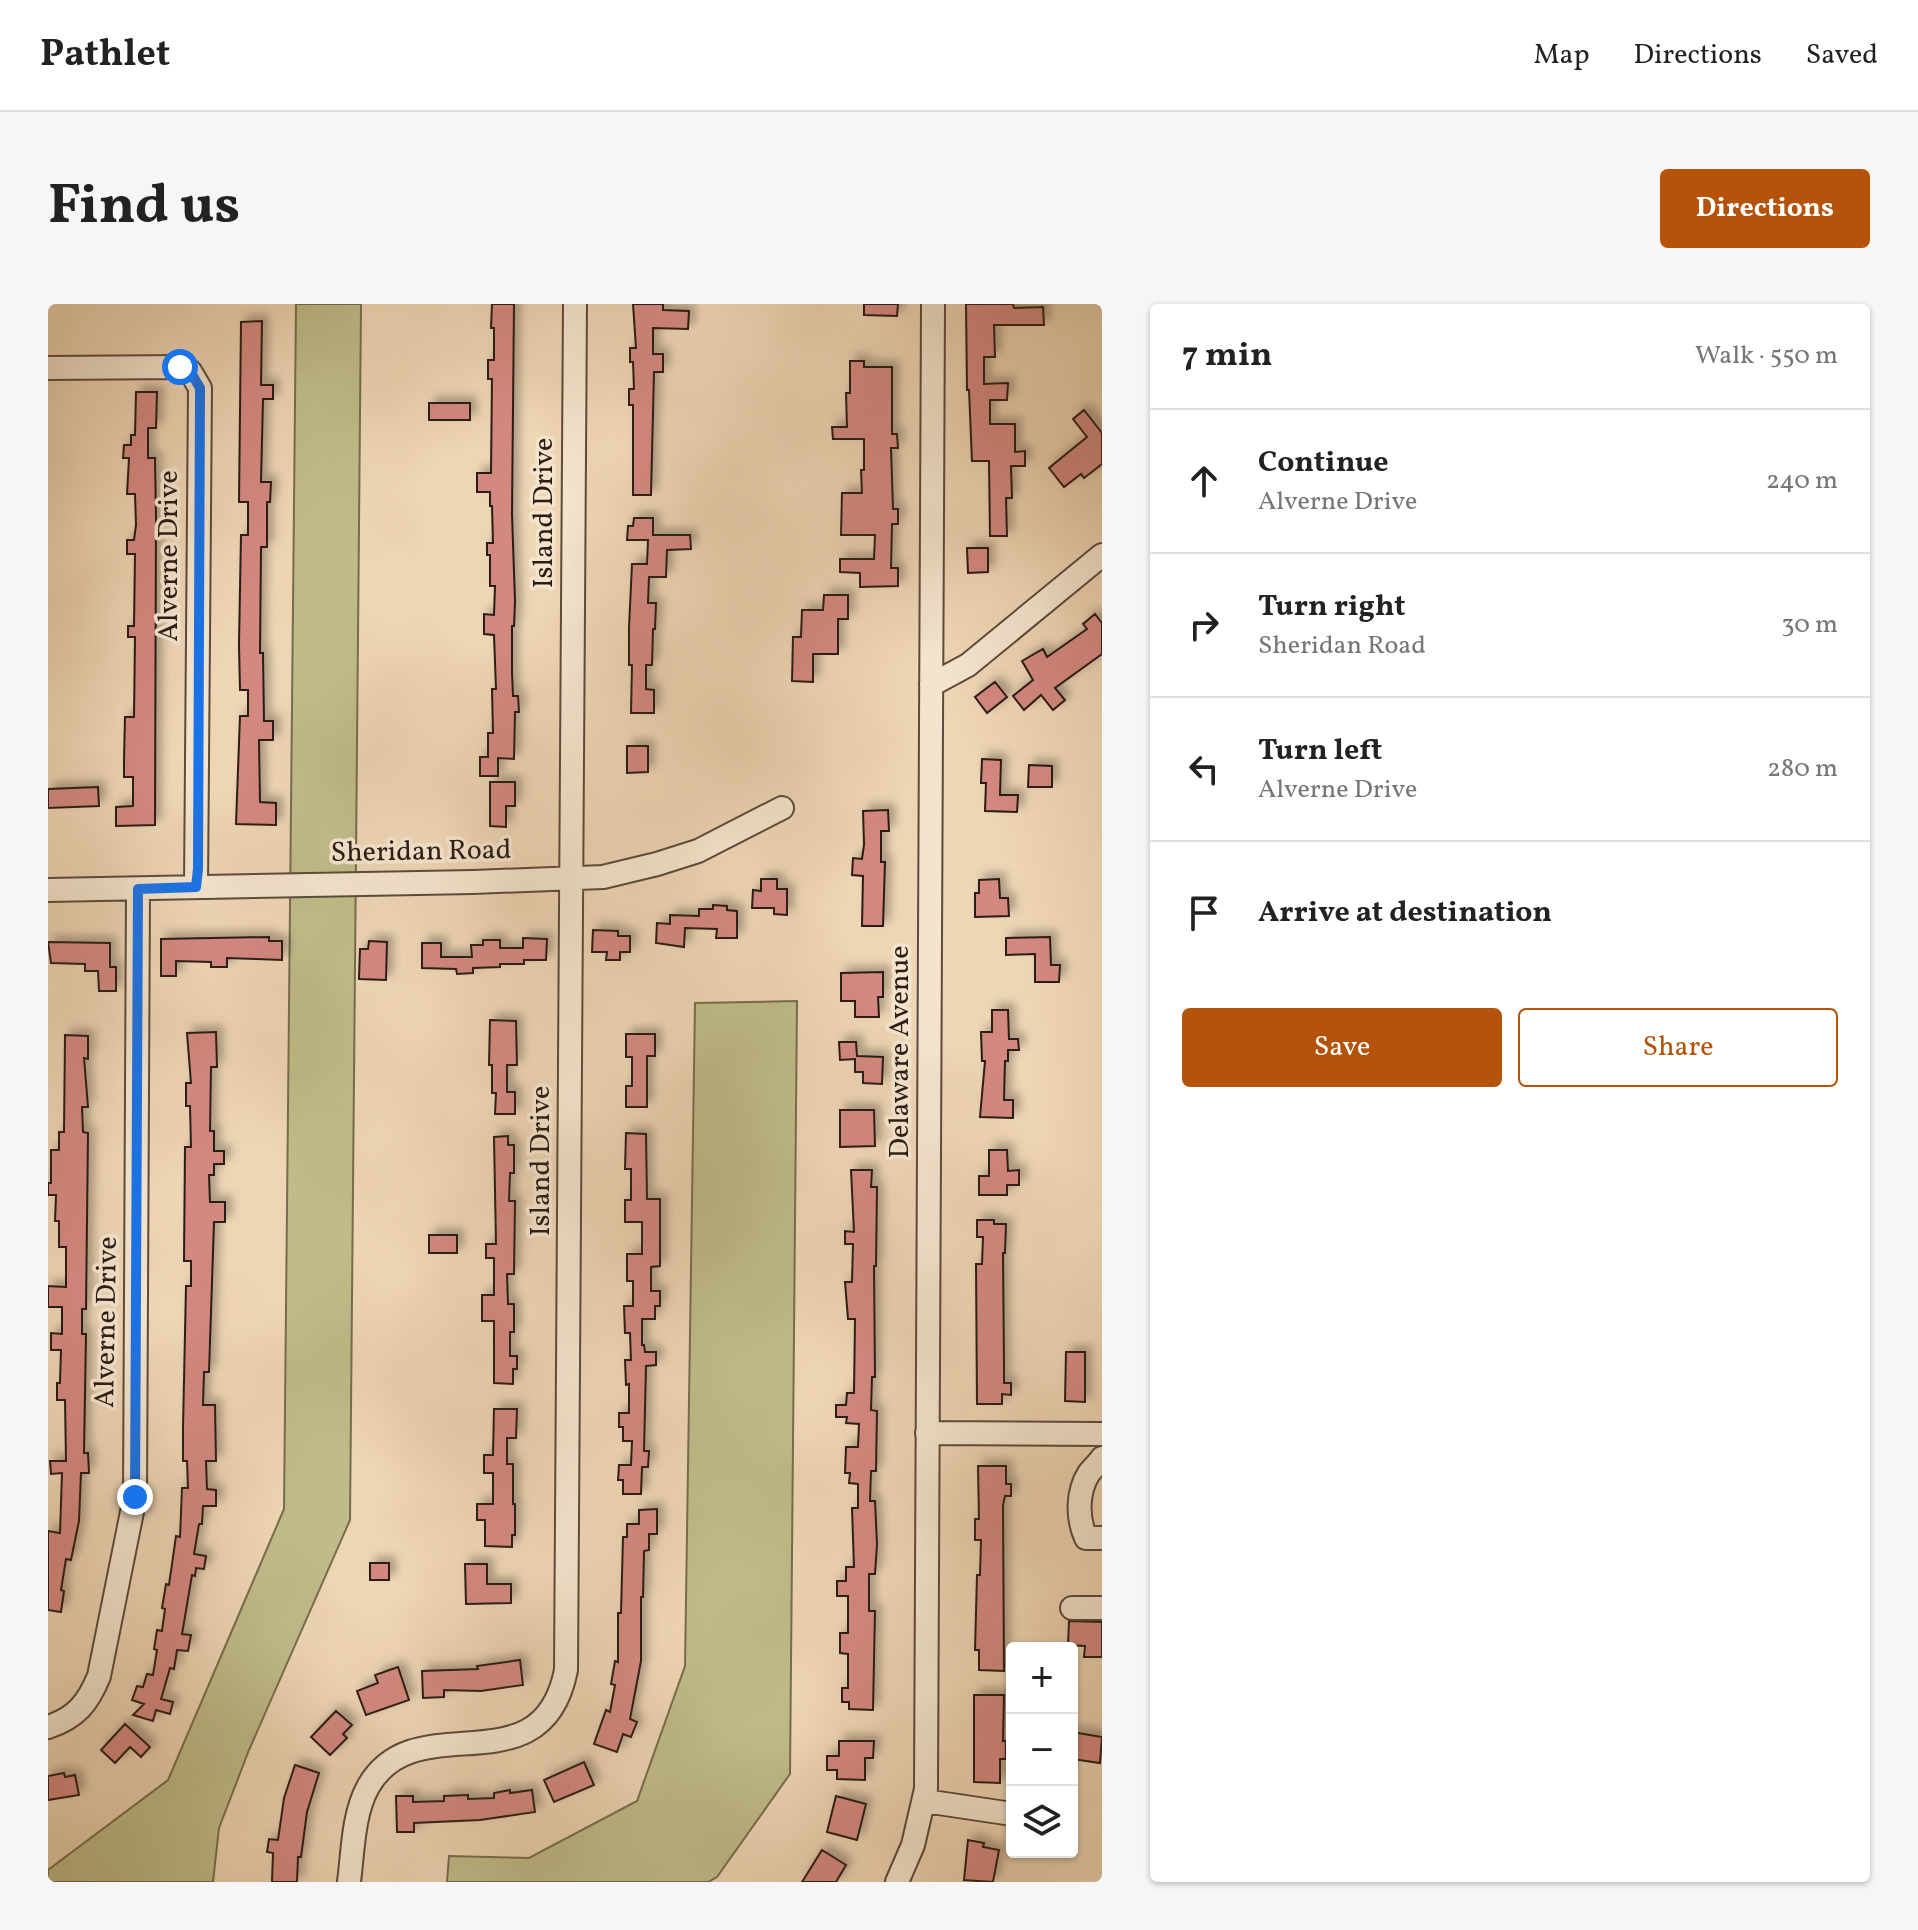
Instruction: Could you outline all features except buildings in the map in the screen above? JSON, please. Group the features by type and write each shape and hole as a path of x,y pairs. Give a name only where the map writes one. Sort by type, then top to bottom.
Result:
{"street":[{"name":"Island Drive","path":"349,1882 362,1800 381,1769 394,1758 423,1746 496,1743 524,1733 541,1720 554,1704 564,1679 569,1578 575,304"},
{"name":"Delaware Avenue","path":"897,1882 913,1845 925,1801 933,304"},
{"name":"Alverne Drive","path":"48,368 180,367 190,371 200,388 196,887"},
{"path":"931,685 968,665 1102,555"},
{"name":"Sheridan Road","path":"48,890 458,883 603,877 698,851 782,808"},
{"name":"Alverne Drive","path":"48,1727 65,1721 81,1709 92,1694 99,1676 135,1497 138,889"},
{"path":"927,1433 1102,1434"},
{"path":"1102,1458 1090,1471 1080,1491 1081,1527 1086,1538 1102,1538"},
{"path":"1072,1608 1102,1608"},
{"path":"925,1801 1006,1813"}],"shaded area":[{"path":"296,304 361,304 350,1520 249,1750 219,1828 213,1882 48,1882 48,1870 168,1780 284,1509"},
{"path":"797,1001 790,1774 717,1877 708,1882 447,1882 449,1856 529,1858 637,1801 685,1666 695,1003"}],"route":[{"path":"135,1497 138,889 196,887 198,869 200,388 197,378 180,367"}]}
